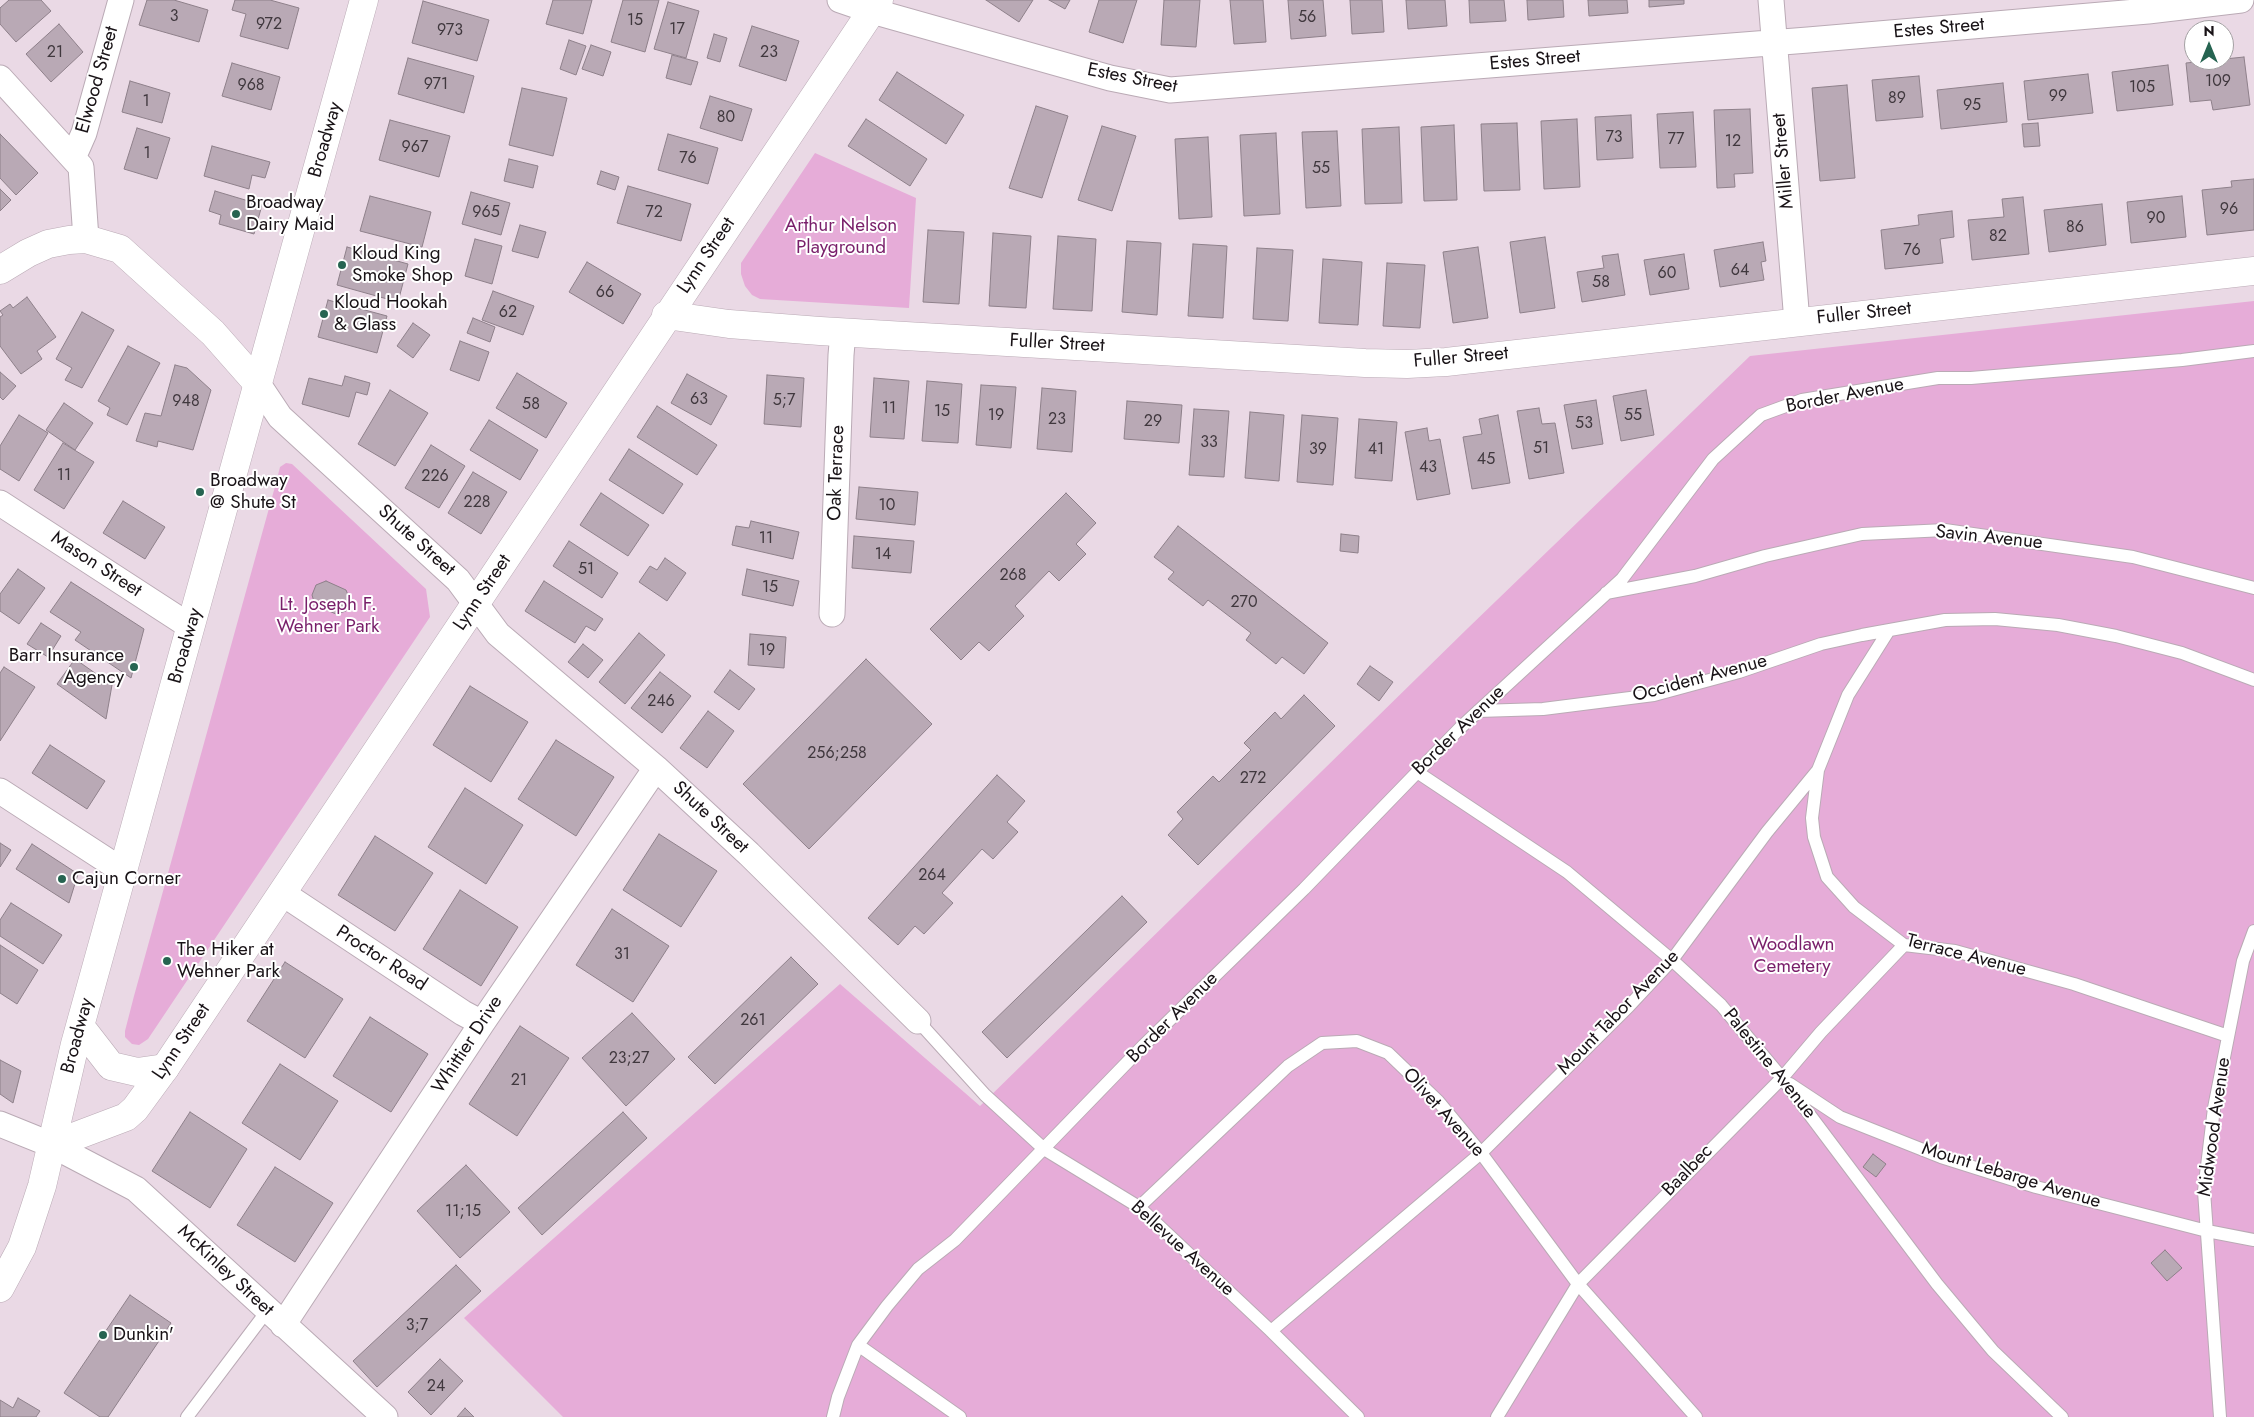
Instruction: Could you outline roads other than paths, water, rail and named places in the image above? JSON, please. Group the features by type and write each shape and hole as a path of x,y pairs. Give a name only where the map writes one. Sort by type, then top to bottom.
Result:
{"main road":[{"name":"Broadway","path":"0,1288 22,1247 30,1226 52,1145 63,1091 80,1026 364,0"},
{"name":"Lynn Street","path":"52,1145 126,1117 135,1109 165,1068 666,315 875,6"},
{"name":"Shute Street","path":"0,270 28,253 48,244 86,239 120,249 213,334 258,384"},
{"name":"Fuller Street","path":"666,315 729,324 843,332 1407,364 1446,362 2254,271"},
{"path":"80,1026 111,1066 137,1072 165,1068"}],"street":[{"name":"Elwood Street","path":"73,158 84,133 120,0"},
{"name":"Estes Street","path":"840,0 875,6 1110,78 1170,90 2148,11 2241,0"},
{"name":"Miller Street","path":"1771,0 1797,322"},
{"path":"0,78 81,167 86,239"},
{"name":"Oak Terrace","path":"832,614 840,355 843,332"},
{"name":"Shute Street","path":"258,384 280,417 451,573 476,602 498,634 656,768 748,854 918,1021"},
{"name":"Mason Street","path":"0,504 192,627"},
{"name":"Whittier Drive","path":"275,1318 482,1023 656,768"},
{"path":"0,791 123,871"},
{"name":"Proctor Road","path":"282,893 455,1008 482,1023"},
{"name":"McKinley Street","path":"0,1124 52,1145 136,1189 385,1417"}],"lane":[{"name":"Border Avenue","path":"833,1417 838,1397 858,1345 886,1306 918,1269 955,1240 1144,1045 1304,890 1478,711 1622,578 1713,459 1761,415 1802,400 1938,378 1990,377 2182,360 2254,351"},
{"name":"Savin Avenue","path":"1606,593 1695,576 1765,556 1862,534 1945,530 2133,557 2254,588"},
{"path":"1889,630 1945,620 1995,619 2058,625 2116,636 2182,653 2254,680"},
{"name":"Occident Avenue","path":"1478,711 1543,710 1654,695 1739,672 1821,644 1889,630"},
{"name":"Mount Tabor Avenue","path":"1271,1331 1481,1153 1630,1006 1672,960 1768,832 1818,770 1848,696 1889,630"},
{"name":"Terrace Avenue","path":"1818,770 1812,818 1814,837 1827,877 1854,907 1904,945 1955,951 2074,984 2228,1036"},
{"name":"Palestine Avenue","path":"1417,772 1567,872 1672,960 1721,1005 1782,1078 1936,1284 1992,1351 2062,1417"},
{"name":"Midwood Avenue","path":"2220,1417 2204,1191 2214,1108 2243,961 2254,930"},
{"name":"Baalbec","path":"1497,1417 1578,1284 1782,1078 1821,1032 1904,945"},
{"name":"Bellevue Avenue","path":"918,1021 991,1100 1044,1149 1139,1207 1271,1331 1358,1417"},
{"name":"Olivet Avenue","path":"1139,1207 1288,1066 1322,1042 1357,1041 1388,1053 1438,1101 1481,1153 1578,1284 1696,1417"},
{"name":"Mount Lebarge Avenue","path":"1782,1078 1840,1117 1941,1157 2036,1187 2207,1231 2254,1240"},
{"path":"187,1417 275,1318"},
{"path":"858,1345 960,1417"}],"place":[{"name":"Broadway Dairy Maid","path":"236,214"},
{"name":"Kloud King Smoke Shop","path":"342,265"},
{"name":"Kloud Hookah & Glass","path":"324,314"},
{"name":"Broadway @ Shute St","path":"200,492"},
{"name":"Barr Insurance Agency","path":"134,667"},
{"name":"Cajun Corner","path":"62,879"},
{"name":"The Hiker at Wehner Park","path":"167,961"},
{"name":"Dunkin'","path":"103,1335"}],"park label":[{"name":"Arthur Nelson Playground","path":"841,237"},
{"name":"Lt. Joseph F. Wehner Park","path":"328,616"},
{"name":"Woodlawn Cemetery","path":"1792,956"}]}
